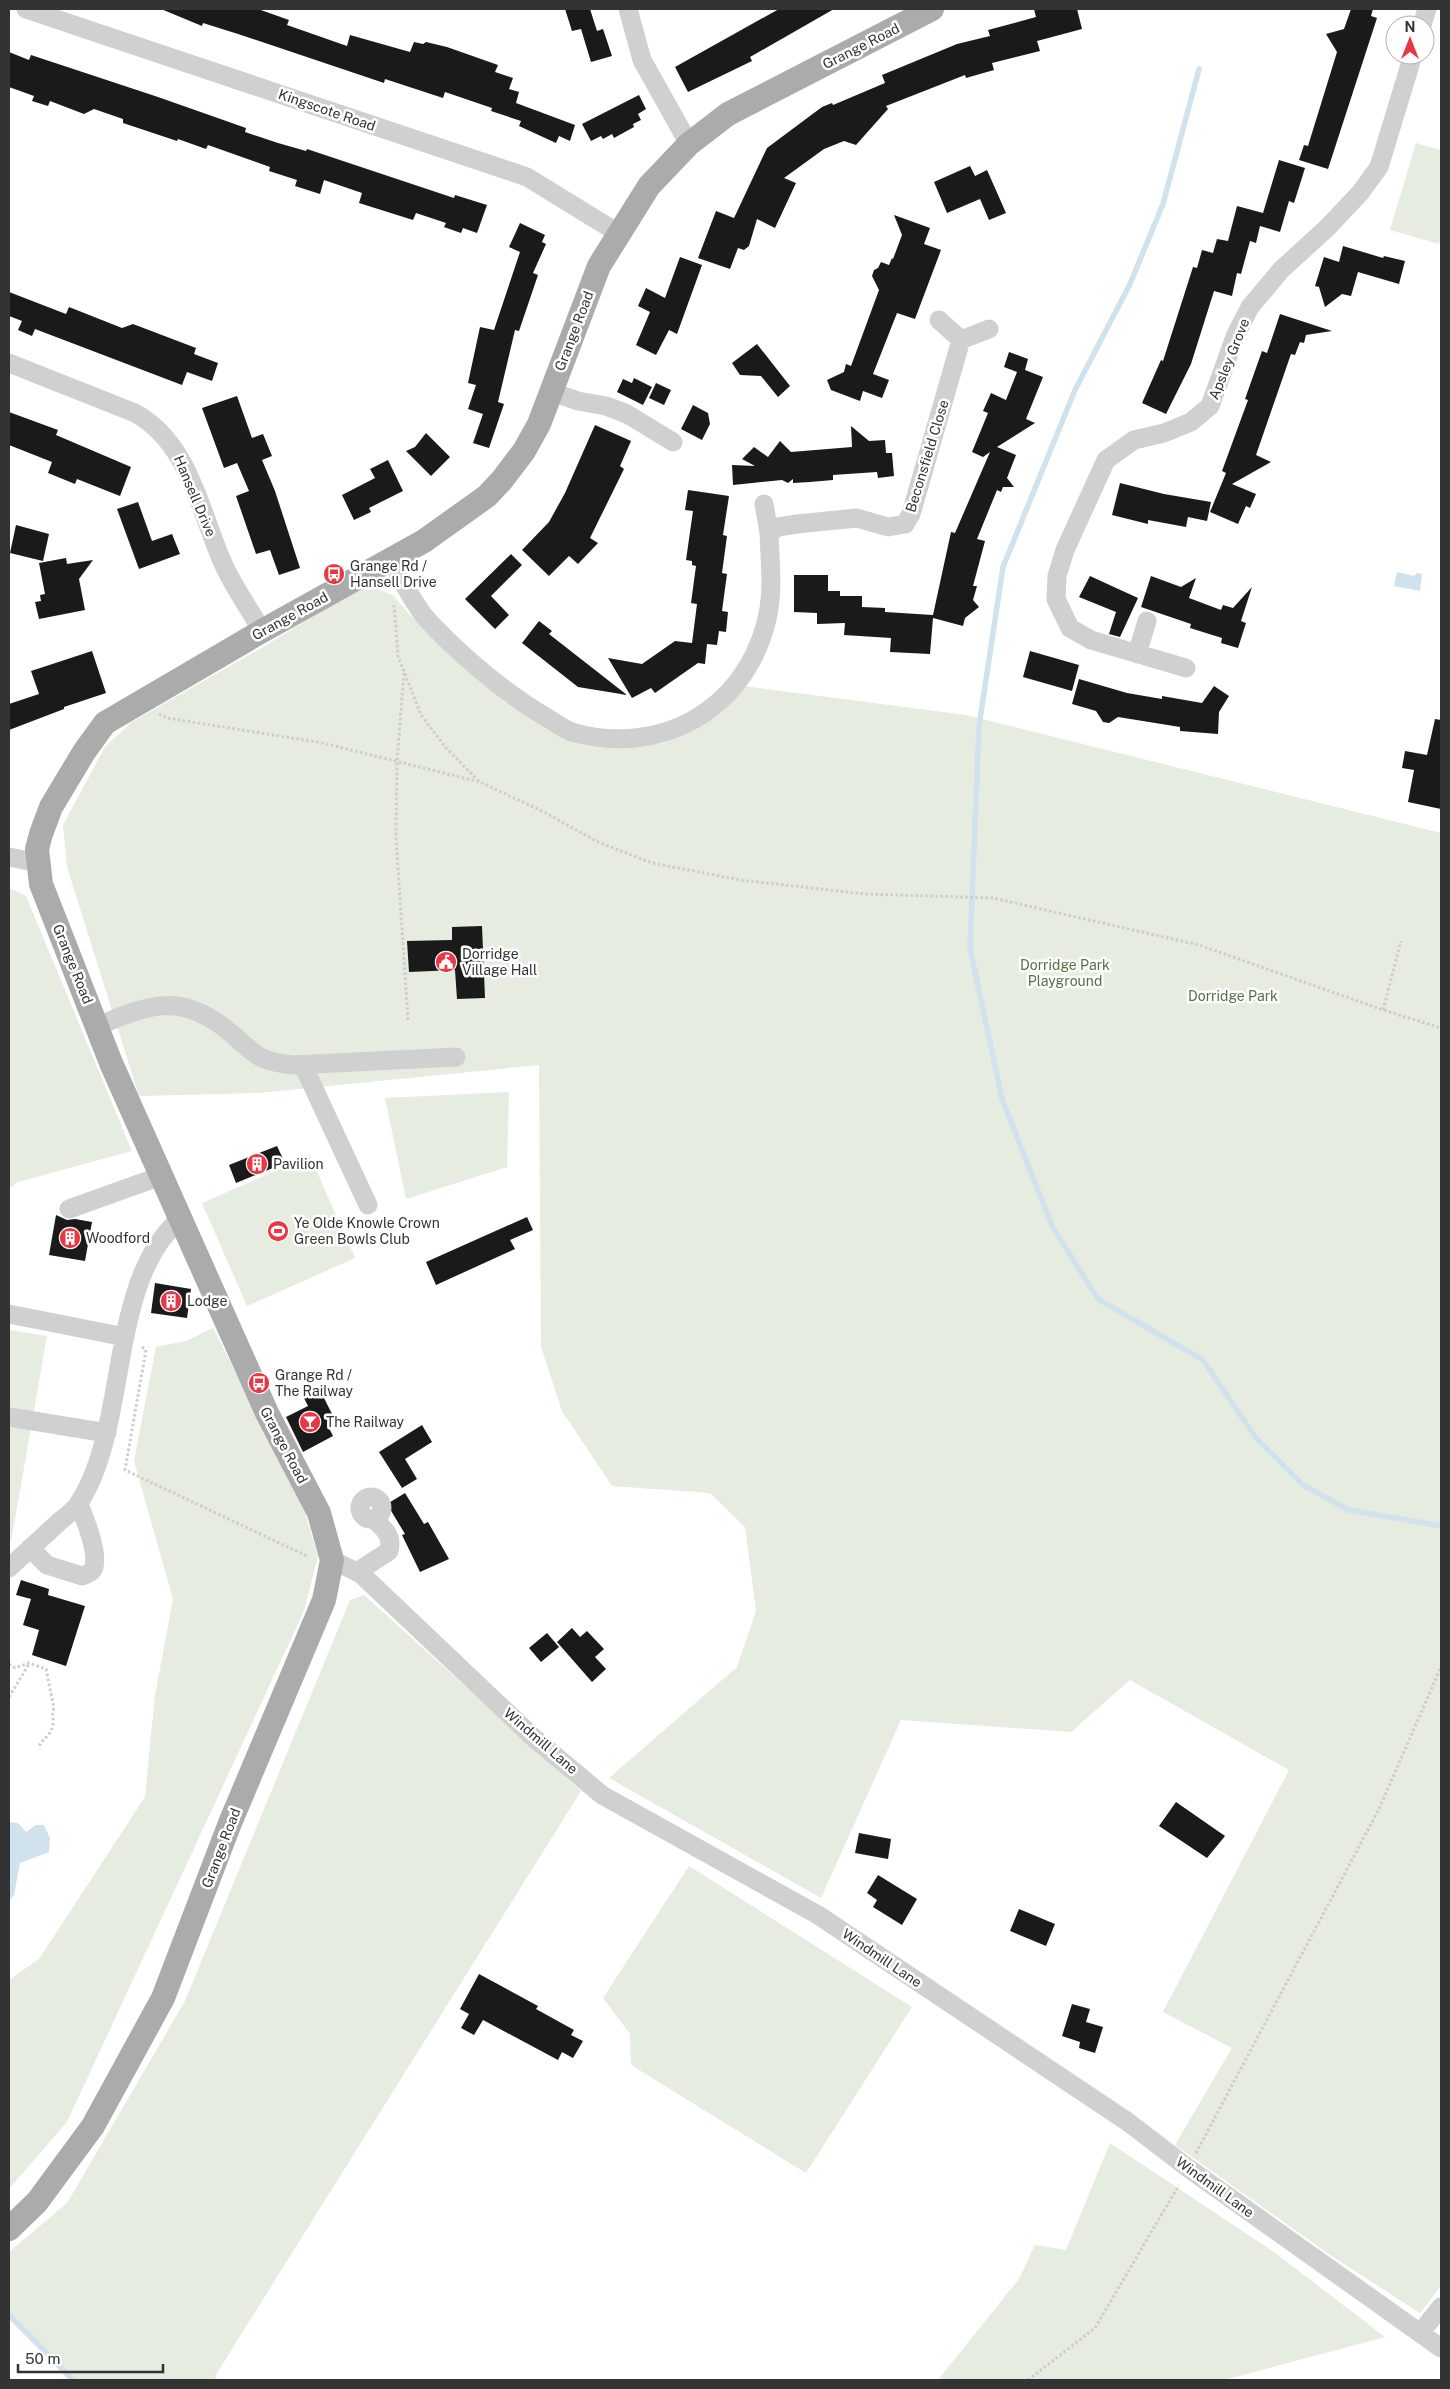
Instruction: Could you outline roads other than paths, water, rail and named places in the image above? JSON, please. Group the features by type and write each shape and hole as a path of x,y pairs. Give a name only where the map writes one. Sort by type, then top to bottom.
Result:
{"main road":[{"name":"Grange Road","path":"9,2229 37,2202 93,2126 163,1998 230,1823 324,1600 332,1564 330,1544 312,1498 267,1413 111,1063 41,884 38,863 39,842 52,807 84,752 105,723 262,631 392,561 462,516 487,496 524,451 535,431 552,392 599,266 649,186 689,144 728,114 932,9"}],"street":[{"name":"Kingscote Road","path":"26,9 527,178 618,233"},
{"path":"628,9 642,60 689,144"},
{"name":"Apsley Grove","path":"1186,668 1091,640 1070,628 1056,599 1057,576 1065,550 1095,480 1106,460 1134,440 1164,433 1191,422 1210,406 1236,334 1250,307 1281,270 1327,228 1360,193 1379,166 1410,65"},
{"path":"939,320 961,340 989,330"},
{"name":"Beconsfield Close","path":"769,533 778,527 857,518 888,528 905,524 911,514 961,340"},
{"name":"Hansell Drive","path":"9,364 135,413 147,420 165,436 182,459 223,563 262,631"},
{"path":"552,392 578,402 606,406 627,414 673,442"},
{"path":"392,561 423,615 459,652 498,686 571,731 615,740 641,739 662,734 701,715 724,697 739,679 754,654 766,624 772,578 769,533 764,504"},
{"path":"1137,654 1147,621"},
{"path":"9,857 38,863"},
{"path":"98,1026 150,1006 186,1007 210,1017 254,1054 271,1063 303,1064 456,1058"},
{"path":"303,1064 368,1205"},
{"path":"69,1208 161,1176"},
{"path":"9,1568 79,1504 99,1459 107,1433 130,1313 146,1268 163,1239 180,1219"},
{"path":"9,1314 125,1337"},
{"path":"9,1417 107,1433"},
{"path":"30,1548 47,1565 82,1576 91,1572 94,1566 92,1540 79,1504"},
{"path":"357,1572 390,1552 390,1538 384,1529 372,1519"},
{"name":"Windmill Lane","path":"332,1564 357,1572 534,1738 602,1795 818,1915 1128,2122 1188,2168 1441,2348"},
{"path":"1421,2332 1441,2307"}],"water":[{"path":"1397,572 1414,576 1417,573 1422,574 1420,591 1394,586"},
{"path":"9,1822 18,1823 26,1832 36,1825 44,1825 50,1838 49,1852 20,1863 14,1895 9,1901"}],"waterway":[{"path":"1199,69 1163,204 1130,284 1075,390 1003,567 979,726 970,948 1002,1099 1052,1226 1098,1299 1203,1360 1256,1438 1303,1485 1349,1510 1441,1526"},
{"path":"9,2315 73,2380"}],"place":[{"name":"Grange Rd / Hansell Drive","path":"334,574"},
{"name":"Dorridge Village Hall","path":"446,962"},
{"name":"Pavilion","path":"257,1164"},
{"name":"Ye Olde Knowle Crown Green Bowls Club","path":"278,1231"},
{"name":"Woodford","path":"70,1238"},
{"name":"Lodge","path":"171,1301"},
{"name":"Grange Rd / The Railway","path":"259,1383"},
{"name":"The Railway","path":"310,1422"}],"park label":[{"name":"Dorridge Park Playground","path":"1065,974"},
{"name":"Dorridge Park","path":"1233,996"}]}
